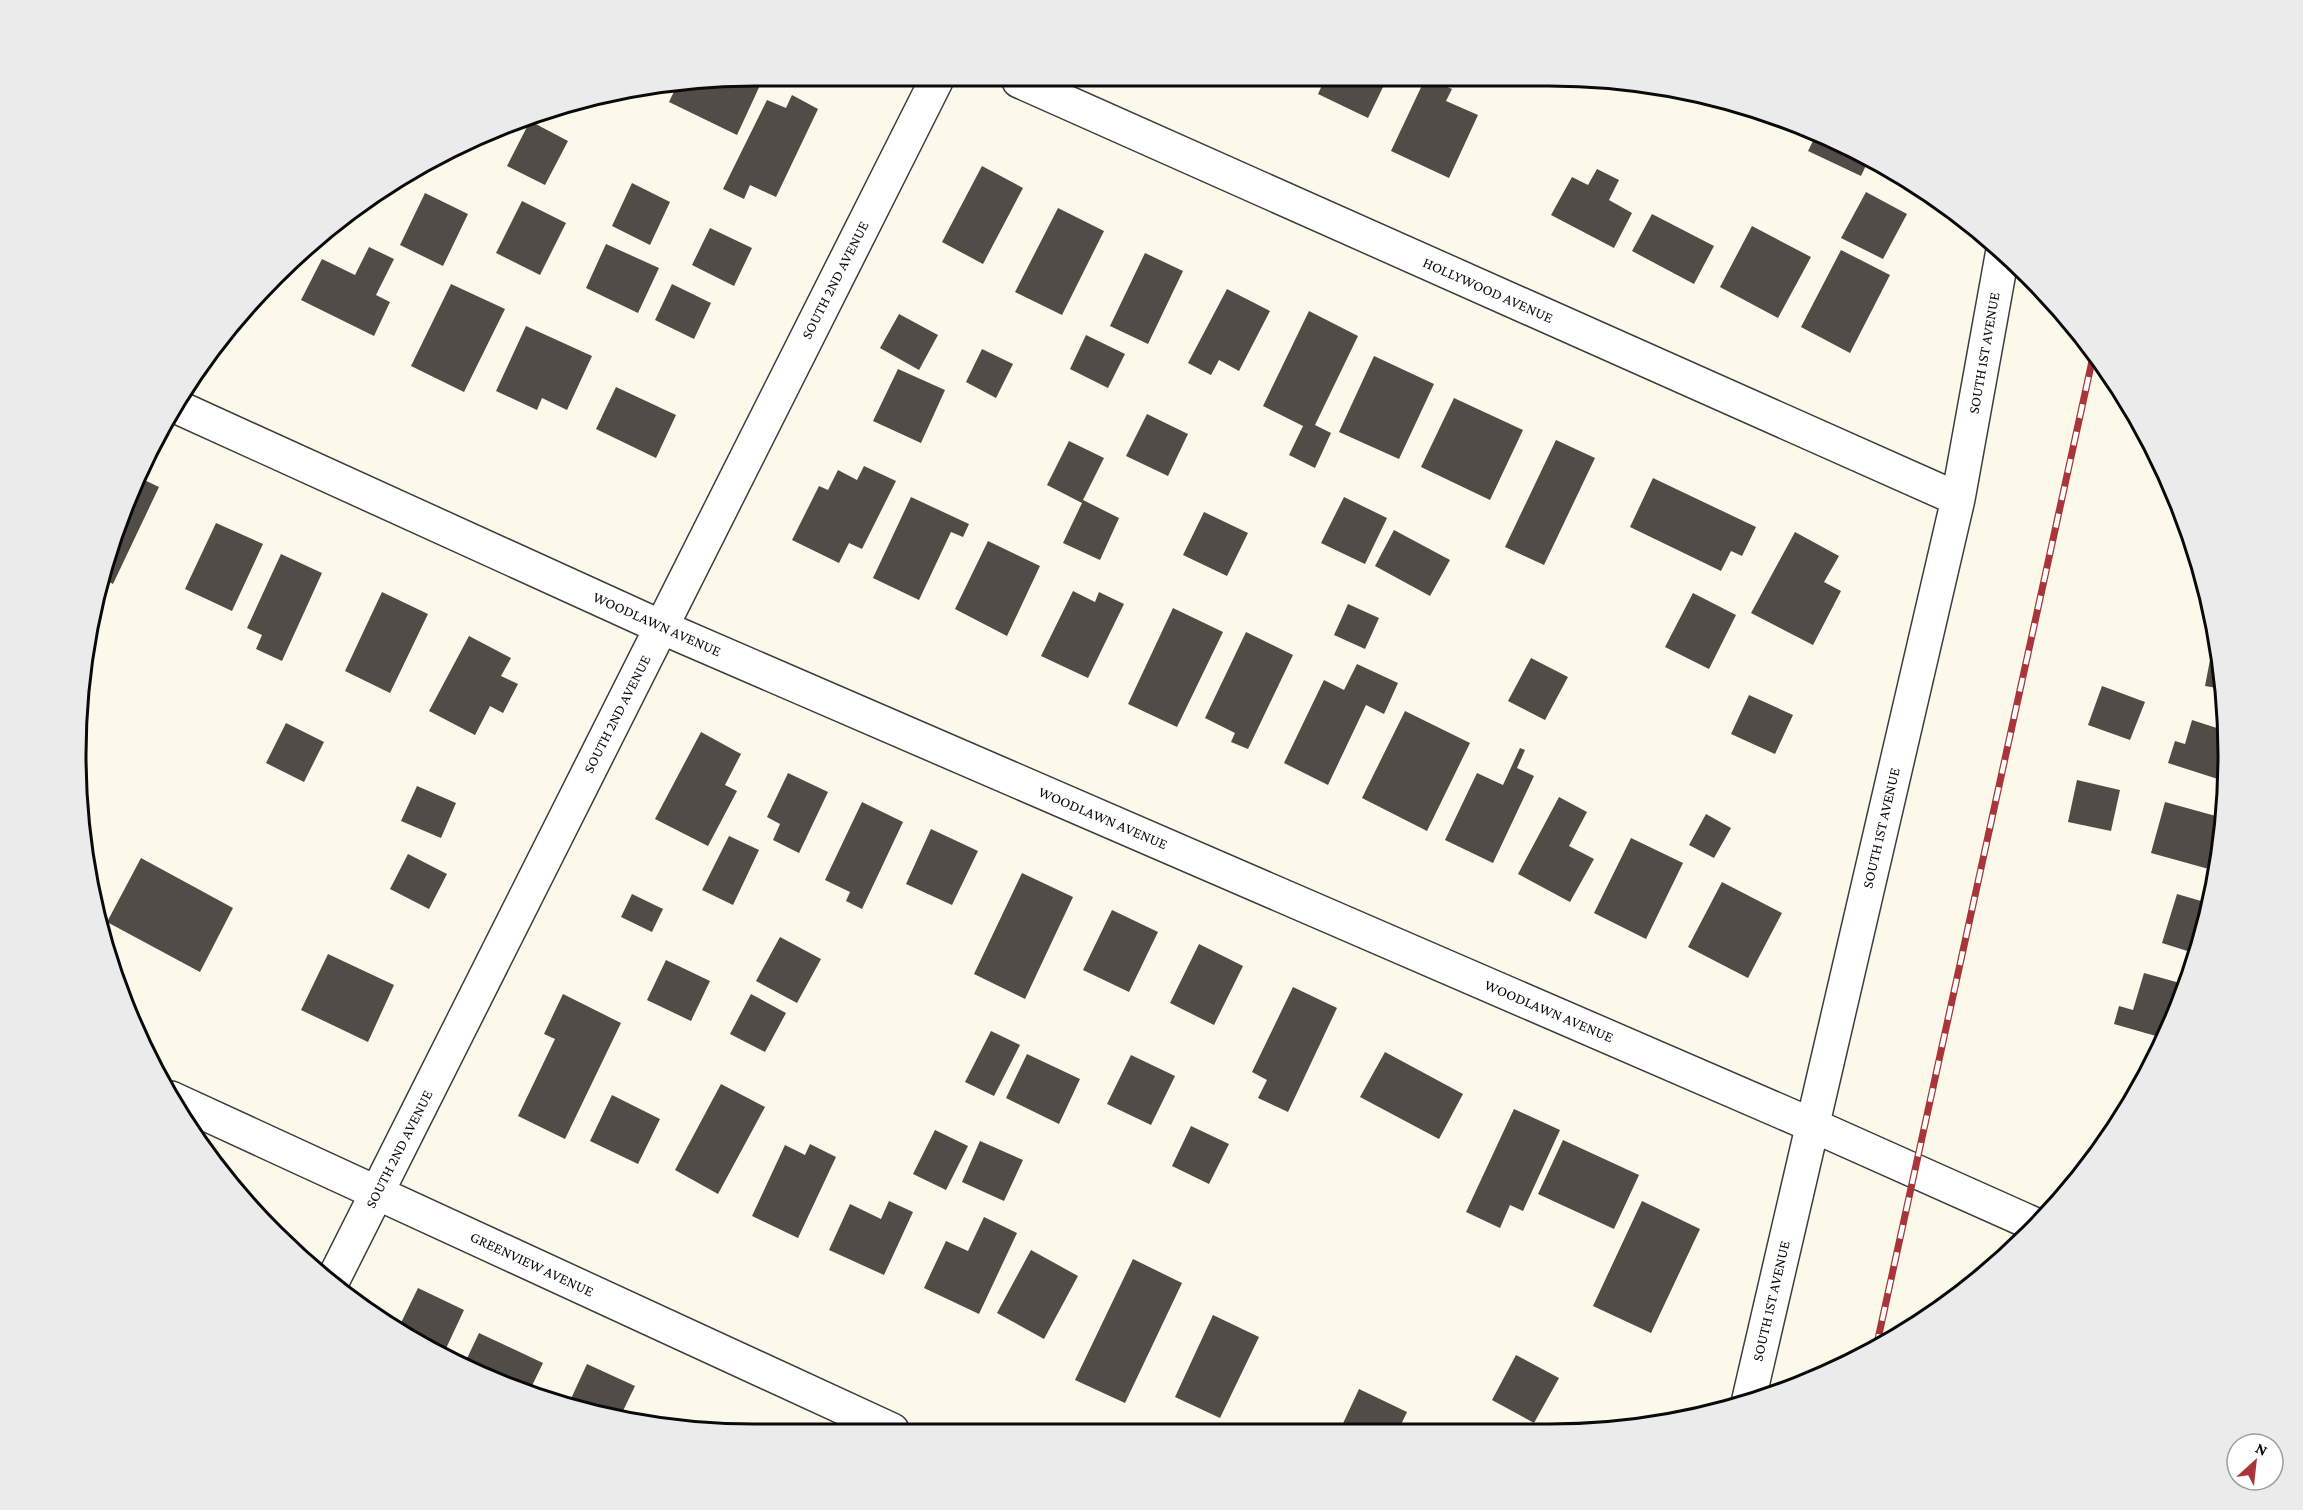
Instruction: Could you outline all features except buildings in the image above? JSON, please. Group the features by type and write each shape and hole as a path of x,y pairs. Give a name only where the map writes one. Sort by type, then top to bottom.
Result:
{"street":[{"name":"SOUTH 2ND AVENUE","path":"335,1276 933,86"},
{"name":"HOLLYWOOD AVENUE","path":"1030,86 1958,499"},
{"name":"SOUTH 1ST AVENUE","path":"1750,1393 1958,499 2001,263"},
{"name":"WOODLAWN AVENUE","path":"182,409 661,627 1812,1125 2027,1221"},
{"name":"GREENVIEW AVENUE","path":"184,1104 879,1424"}],"railway":[{"path":"1878,1337 2091,364"}]}
